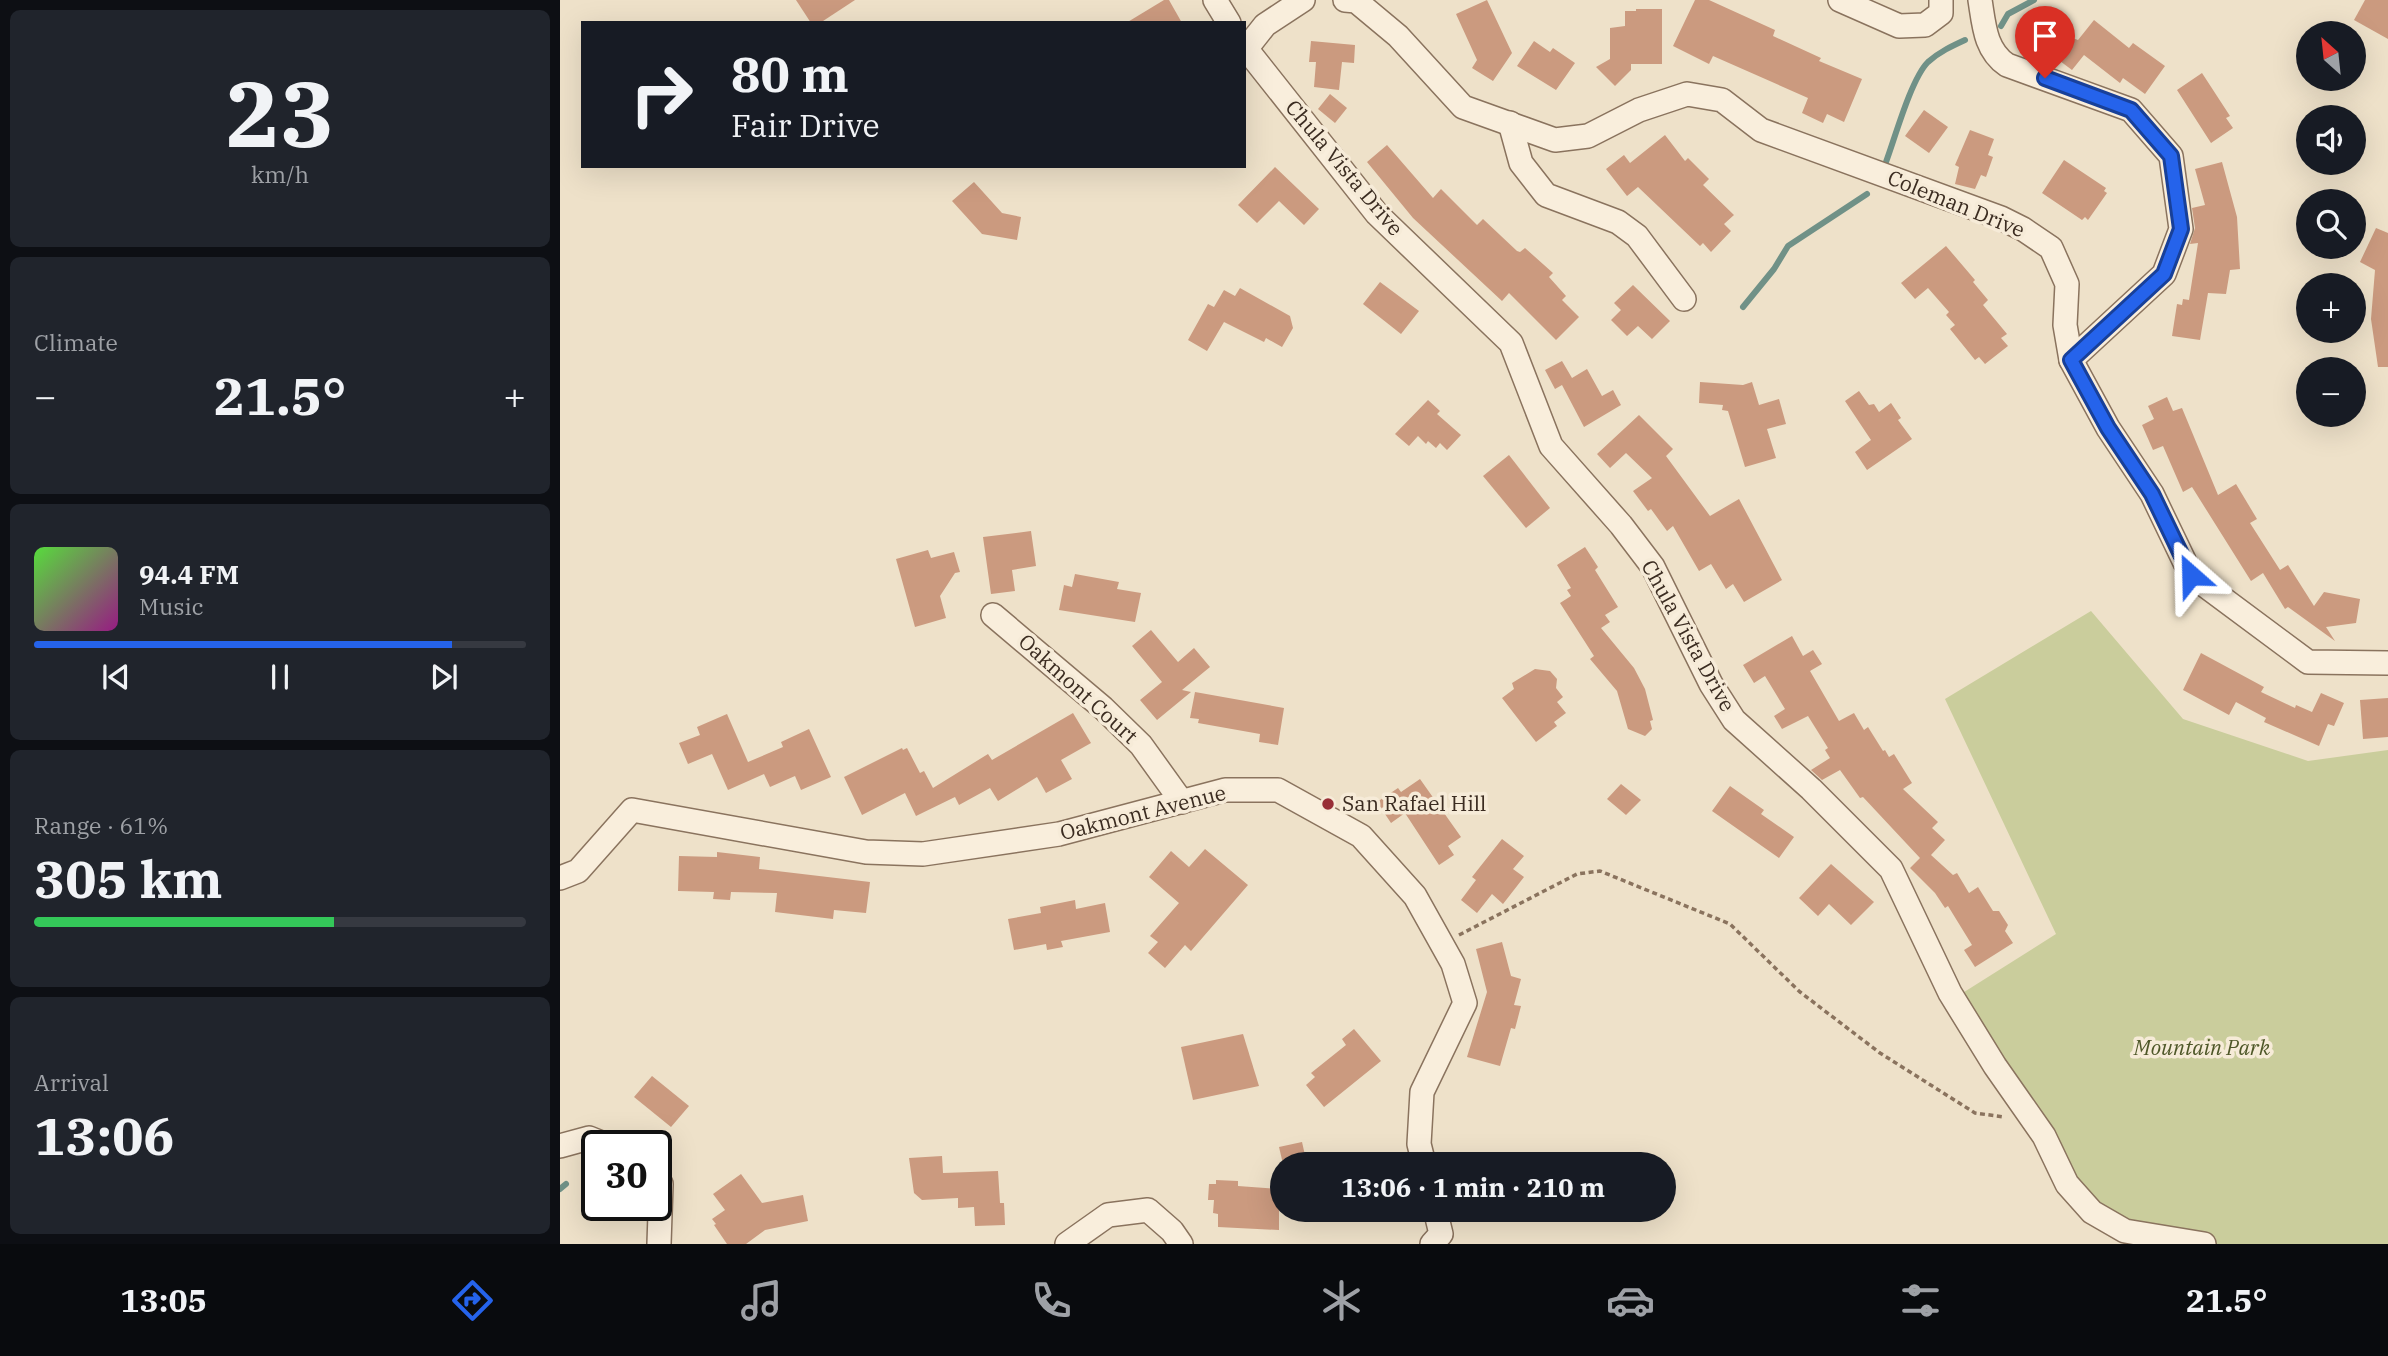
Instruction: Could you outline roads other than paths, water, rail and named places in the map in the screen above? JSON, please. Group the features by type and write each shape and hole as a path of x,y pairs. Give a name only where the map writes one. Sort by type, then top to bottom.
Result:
{"street":[{"path":"1215,0 1228,21"},
{"path":"1246,47 1265,25 1303,0"},
{"name":"Coleman Drive","path":"1345,0 1356,1 1398,36 1463,107 1555,140 1588,136 1639,110 1687,94 1722,100 1761,130 2001,218 2023,229 2051,248 2067,284 2065,325 2071,360 2108,428 2152,494 2191,575 2308,662 2388,663"},
{"path":"1840,0 1899,26 1925,25 1941,13 1941,0"},
{"path":"1980,0 1986,35 1995,57 2007,65 2131,110 2171,156 2181,229 2164,274 2071,360"},
{"name":"Chula Vista Drive","path":"1246,49 1377,214 1511,343 1551,446 1622,526 1653,568 1711,684 1734,720 1811,789 1891,869 1950,993 1995,1066 2044,1136 2067,1184 2092,1212 2125,1231 2204,1244"},
{"path":"1510,123 1521,163 1546,195 1618,222 1637,236 1684,299"},
{"name":"Oakmont Court","path":"993,615 1103,708 1141,745 1182,802"},
{"name":"Oakmont Avenue","path":"560,878 578,871 632,810 866,852 923,854 1059,834 1225,790 1279,790 1361,836 1415,896 1453,964 1465,1003 1422,1092 1419,1144 1421,1152"},
{"path":"560,1146 581,1140"},
{"path":"1067,1244 1108,1215 1148,1210 1172,1231 1181,1244"},
{"path":"659,1244 660,1221"},
{"path":"1432,1244 1441,1234 1438,1222"}],"waterway":[{"path":"2001,26 2008,14 2034,0"},
{"path":"1886,162 1922,70 1937,55 1965,40"},
{"path":"1743,307 1774,269 1788,246 1867,194"},
{"path":"560,1189 566,1184"}],"place":[{"name":"San Rafael Hill","path":"1328,804"}],"park label":[{"name":"Mountain Park","path":"2202,1048"}]}
